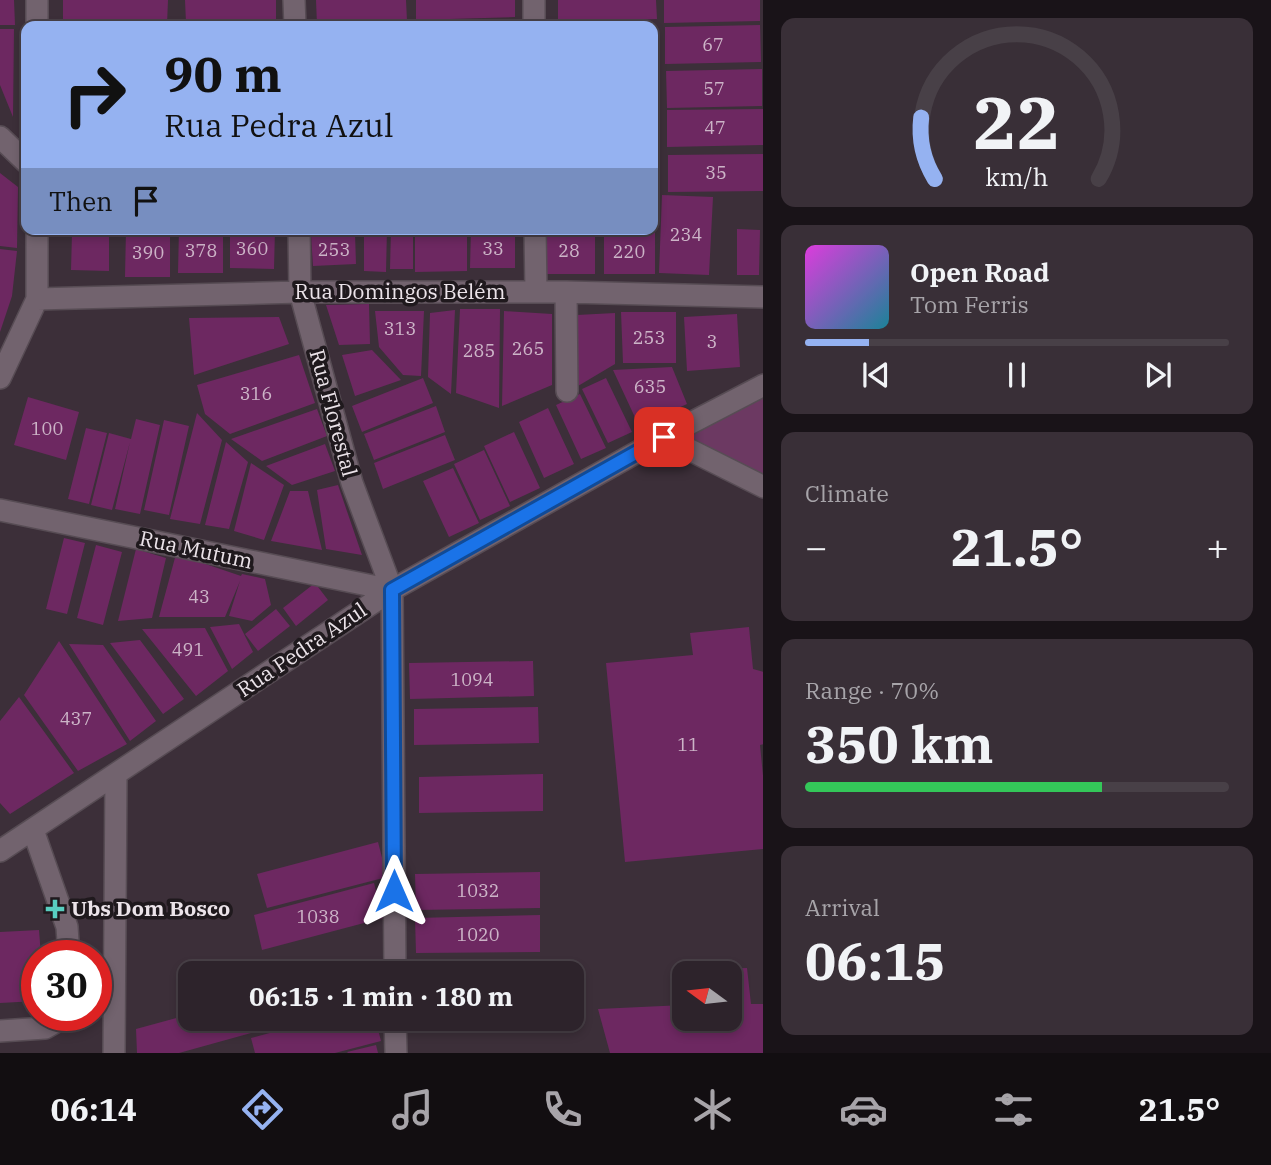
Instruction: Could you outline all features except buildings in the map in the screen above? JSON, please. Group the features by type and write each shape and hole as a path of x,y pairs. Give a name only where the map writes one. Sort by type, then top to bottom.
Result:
{"street":[{"path":"37,0 37,21"},
{"path":"294,0 295,21"},
{"path":"534,0 534,21"},
{"path":"0,138 21,157"},
{"path":"0,378 37,299 37,235"},
{"name":"Rua Florestal","path":"299,235 300,292 352,483 392,590"},
{"path":"536,235 536,291"},
{"name":"Rua Domingos Belém","path":"37,299 300,292 536,291 763,297"},
{"path":"566,292 567,391"},
{"name":"Rua Pedra Azul","path":"0,852 392,590 664,437 763,386"},
{"path":"664,437 763,486"},
{"name":"Rua Mutum","path":"0,510 392,590"},
{"path":"392,590 395,961"},
{"path":"114,1053 116,774"},
{"path":"33,830 67,927 68,940"},
{"path":"0,1031 21,1030"},
{"path":"395,1031 396,1053"}],"shaded area":[{"path":"763,396 763,479 686,436"}],"place":[{"name":"Ubs Dom Bosco","path":"55,909"}],"route":[{"path":"394,891 392,590 664,437"}]}
